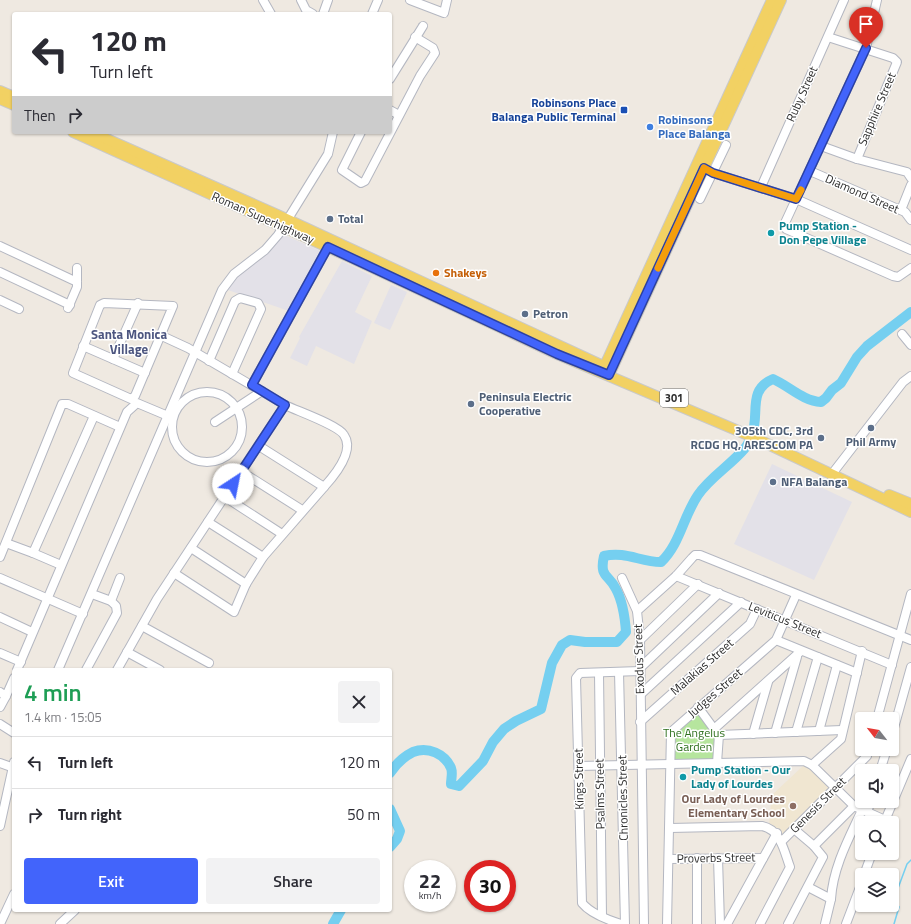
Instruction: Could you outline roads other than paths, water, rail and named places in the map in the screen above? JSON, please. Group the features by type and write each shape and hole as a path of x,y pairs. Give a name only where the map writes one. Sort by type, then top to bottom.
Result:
{"main road":[{"path":"705,168 772,0"},
{"path":"606,371 705,168 781,0"},
{"path":"0,91 12,96"},
{"path":"0,99 12,104"},
{"name":"Roman Superhighway","path":"78,134 285,224 328,247 557,354 606,371"},
{"name":"Roman Superhighway","path":"95,134 285,224 606,371 911,504"},
{"name":"Roman Superhighway","path":"756,436 911,512"}],"street":[{"path":"263,0 270,12"},
{"path":"301,0 306,10 310,12"},
{"path":"324,12 328,0"},
{"path":"373,12 376,0"},
{"path":"410,0 444,13 447,0"},
{"name":"Ruby Street","path":"761,188 844,0"},
{"path":"877,0 866,48 784,225 786,229 893,276 898,277 911,268"},
{"path":"392,76 423,26"},
{"path":"392,129 435,53 433,48 415,37"},
{"path":"828,37 866,48"},
{"name":"Sapphire Street","path":"857,159 897,62 896,60 866,48"},
{"path":"392,111 399,115"},
{"path":"59,668 227,281 265,250 285,224 328,154 333,134"},
{"path":"360,134 342,170 361,183 365,181 389,134"},
{"path":"700,199 705,168 726,146"},
{"path":"821,146 857,159 907,172 911,178"},
{"path":"705,168 796,199 911,250"},
{"name":"Diamond Street","path":"810,171 901,210 907,214 911,220"},
{"path":"901,210 911,185"},
{"path":"0,246 77,282"},
{"path":"252,385 328,247"},
{"path":"0,272 69,306 77,282 77,268"},
{"path":"209,361 235,301 240,298 258,303 261,309 232,374"},
{"path":"0,300 19,308"},
{"path":"107,302 138,303 173,306 162,336 135,396 131,399 75,375 73,371 100,305 107,302"},
{"path":"113,360 138,303"},
{"path":"902,334 911,345"},
{"path":"162,336 188,348 195,354 285,405 330,426 344,434 346,441 344,459 337,473 302,510 263,557 246,584 234,612 174,574"},
{"path":"83,346 145,373"},
{"path":"835,470 898,388 911,376"},
{"path":"215,422 238,409 262,391"},
{"path":"213,392 227,397 238,409 242,421 242,435 236,448 225,458 212,462 198,461 186,455 177,445 173,433 173,420 178,408 187,398 200,393 213,392"},
{"path":"19,668 32,632 120,427 130,408 137,403 168,416"},
{"path":"0,557 59,408 62,404 68,404 120,427"},
{"path":"118,668 174,574 285,405"},
{"path":"33,553 94,416"},
{"path":"259,446 324,486"},
{"path":"242,472 302,510"},
{"path":"225,497 282,534"},
{"path":"208,522 263,557"},
{"path":"6,543 61,565"},
{"path":"191,548 246,584"},
{"name":"Exodus Street","path":"644,924 640,640 638,611 676,576 695,555 700,555 911,640"},
{"name":"Leviticus Street","path":"676,576 862,651 892,665"},
{"path":"0,578 83,614"},
{"path":"111,601 120,578"},
{"path":"622,578 638,611"},
{"path":"640,640 698,584"},
{"path":"640,670 719,593"},
{"path":"87,668 117,613 116,606 111,601 92,594"},
{"name":"Judges Street","path":"667,924 672,765 671,732 776,640 796,594"},
{"path":"879,712 911,594"},
{"path":"641,694 742,602"},
{"name":"Malakias Street","path":"640,722 750,624 757,609"},
{"path":"0,617 32,632"},
{"path":"142,626 209,663"},
{"path":"776,640 799,654 818,657 857,673"},
{"path":"812,765 841,739 862,651"},
{"path":"127,652 156,668"},
{"path":"0,653 21,662"},
{"path":"716,732 799,654"},
{"path":"775,733 799,654"},
{"path":"796,732 818,657"},
{"path":"819,731 838,665"},
{"path":"898,712 911,667"},
{"name":"Kings Street","path":"621,924 610,922 585,907 581,899 576,678 580,672 599,673 640,670"},
{"name":"Chronicles Street","path":"619,672 625,924"},
{"name":"Psalms Street","path":"599,673 602,916"},
{"path":"0,706 3,694 12,681"},
{"path":"753,734 768,682"},
{"path":"698,707 716,732 717,763"},
{"path":"0,724 12,732"},
{"path":"716,732 753,734 842,730"},
{"name":"Genesis Street","path":"781,842 867,756"},
{"path":"888,816 908,773 911,759"},
{"path":"579,766 642,766 804,761 812,765 854,806 874,816"},
{"path":"0,763 12,766"},
{"path":"0,826 12,771"},
{"path":"814,846 854,806"},
{"path":"825,924 831,899 832,883 839,862 867,808"},
{"path":"670,828 762,826 770,828 777,833 790,867 760,924"},
{"path":"788,924 823,857 814,846 794,829"},
{"path":"727,924 777,833"},
{"path":"697,858 697,924"},
{"path":"718,858 720,924"},
{"name":"Proverbs Street","path":"669,859 763,858"},
{"path":"808,887 831,899"},
{"path":"0,924 12,898"},
{"path":"846,924 855,900"},
{"path":"62,923 73,912"}],"waterway":[{"path":"392,771 400,761 413,752 419,750 435,752 445,759 451,768 451,784 459,786 483,761 493,742 504,729 516,721 541,709 552,663 562,645 570,640 585,642 617,642 626,632 620,599 613,584 604,572 604,556 619,555 653,562 661,562 673,547 698,495 708,482 733,460 747,445 754,426 757,396 760,389 773,379 808,399 821,402 841,383 857,357 867,346 911,312"},
{"path":"392,813 400,831 397,839 392,845"},
{"path":"894,924 899,907 894,899 907,864 911,860"},
{"path":"333,924 340,912"}],"place":[{"name":"Robinsons Place Balanga Public Terminal","path":"624,110"},
{"name":"Robinsons Place Balanga","path":"650,127"},
{"name":"Total","path":"330,219"},
{"name":"Pump Station - Don Pepe Village","path":"771,233"},
{"name":"Shakeys","path":"436,273"},
{"name":"Petron","path":"525,314"},
{"name":"Peninsula Electric Cooperative","path":"471,404"},
{"name":"Phil Army","path":"871,428"},
{"name":"305th CDC, 3rd RCDG HQ, ARESCOM PA","path":"821,438"},
{"name":"NFA Balanga","path":"773,482"},
{"name":"Pump Station - Our Lady of Lourdes","path":"683,777"},
{"name":"Our Lady of Lourdes Elementary School","path":"793,806"}],"district":[{"name":"Santa Monica Village","path":"129,342"}],"park label":[{"name":"The Angelus Garden","path":"694,740"}]}
